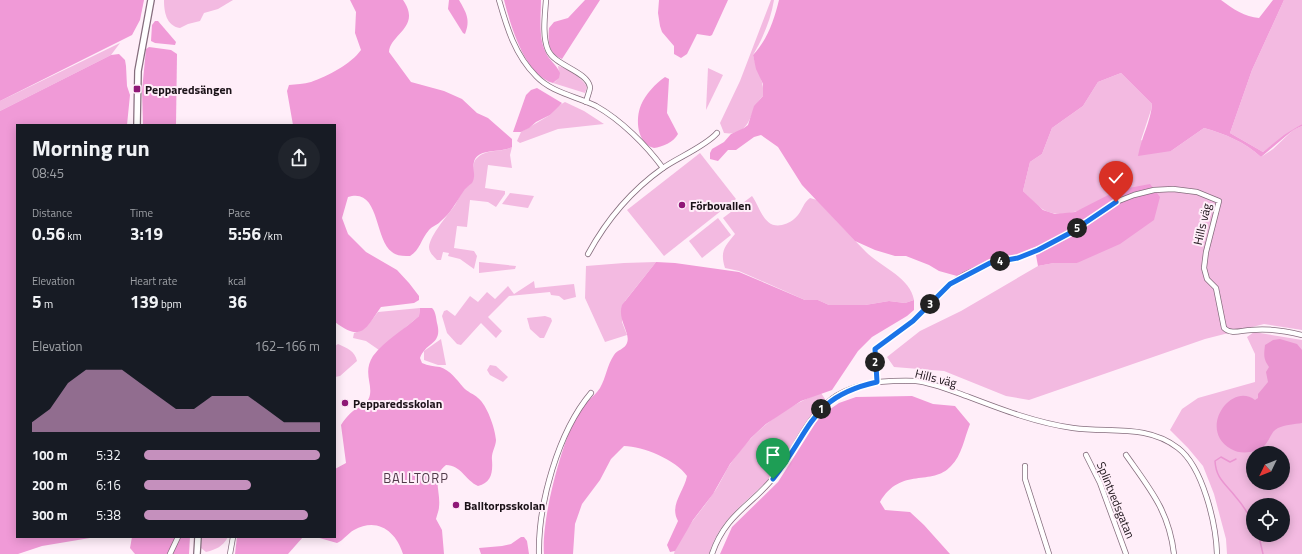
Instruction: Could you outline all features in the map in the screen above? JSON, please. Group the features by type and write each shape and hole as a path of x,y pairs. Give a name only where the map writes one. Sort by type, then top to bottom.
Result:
{"street":[{"path":"137,124 139,66 151,0"},
{"path":"499,0 512,40 528,68 537,78 553,89 602,110 652,153 663,168"},
{"path":"546,0 545,40 548,50 556,60 588,82 590,89 586,102"},
{"path":"588,254 605,228 626,201 663,168 717,133"},
{"name":"Hills väg","path":"877,382 875,349 913,321 950,284 990,263 1018,258 1038,250 1070,233 1116,202 1154,190 1173,189 1197,192 1219,201 1206,252 1204,268 1207,279 1216,288 1224,328 1233,332 1253,329 1285,331 1302,335"},
{"name":"Hills väg","path":"712,554 728,522 773,479 808,426 826,403 857,386 877,382 917,381 935,385 1017,415 1044,423 1075,428 1139,431 1161,438 1179,449 1194,467 1214,527 1217,554"},
{"path":"539,554 543,512 556,462 577,411 591,393"},
{"name":"Splintvedsgatan","path":"1086,455 1100,483 1126,554"},
{"path":"1126,455 1157,500 1168,527 1174,554"},
{"path":"1025,466 1025,479 1049,554"},
{"path":"170,554 178,538"},
{"path":"197,554 198,538"},
{"path":"230,554 233,538"}],"shaded area":[{"path":"0,0 144,0 140,20 132,35 0,101"},
{"path":"164,0 233,0 218,9 204,13 200,21 180,28 175,27 169,21 165,13"},
{"path":"350,0 403,0 408,9 409,17 407,24 394,40 389,52 411,82 444,91 462,99 477,113 488,118 512,139 512,147 482,153 475,159 474,177 472,183 466,188 448,214 429,230 416,251 410,256 400,256 392,252 386,245 371,207 366,200 358,196 348,197 342,218 348,234 366,252 397,270 419,296 419,300 414,303 381,307 367,327 357,332 344,328 336,323 336,124 293,124 287,91 289,85 311,82 332,73 357,55 361,50 355,33 356,12"},
{"path":"449,0 459,0 464,8 468,20 465,34 448,9"},
{"path":"504,0 541,0 540,27 543,47 547,56 557,67 560,73 559,78 553,83 543,78 534,70 527,60 515,35"},
{"path":"585,0 600,0 562,59 557,57 551,50 549,28 554,22 568,18"},
{"path":"659,0 728,0 712,35 697,34 687,54 681,58 674,54 674,46 662,32 658,13"},
{"path":"771,0 774,0 769,21 753,55 762,80 763,96 758,102 745,127 740,131 733,133 724,133 720,123 740,81"},
{"path":"779,0 1221,0 1239,12 1259,18 1273,0 1284,0 1252,70 1230,133 1263,152 1284,135 1302,124 1302,126 1293,130 1261,157 1234,139 1204,128 1171,151 1138,156 1150,117 1152,104 1121,73 1098,82 1083,106 1052,128 1042,154 1030,162 1023,191 1043,210 1055,214 1075,212 1118,190 1150,184 1160,197 1154,220 1120,244 1077,263 1054,263 1038,266 1035,250 1016,256 986,262 957,276 939,271 929,265 906,256 895,256 875,250 855,241 802,185 778,147 761,135 754,137 736,150 728,150 718,161 710,159 712,149 724,142 731,134 748,125 754,106 763,96 763,84 756,69 753,55 763,42 770,29"},
{"path":"1284,0 1302,0 1302,124 1295,129 1302,126 1302,330 1264,324 1205,339 1029,400 1006,396 944,371 894,367 887,357 920,331 961,311 1038,266 1054,263 1077,263 1118,190 1092,205 1063,214 1044,210 1023,191 1030,162 1042,154 1052,128 1083,106 1098,82 1121,73 1152,104 1141,140 1171,151 1204,128 1234,139 1261,157 1273,149 1292,131 1263,152 1230,133 1252,70"},
{"path":"155,21 158,21 176,42 175,45 155,43 151,41 152,25"},
{"path":"120,43 111,55 0,111 0,101"},
{"path":"149,47 171,50 177,54 176,124 143,124 142,91 146,49"},
{"path":"119,54 125,60 127,86 130,95 127,124 16,124 16,538 90,538 42,546 18,554 0,554 0,111 111,55"},
{"path":"558,66 570,71 582,80 587,87 585,93 553,83 558,78"},
{"path":"708,68 723,75 706,110"},
{"path":"665,77 669,79 667,113 678,134 668,144 654,148 648,146 644,142 639,130 638,117 645,97"},
{"path":"537,88 562,103 550,115 536,122 529,128 521,132 513,132 526,95 531,90"},
{"path":"565,102 584,111 604,124 558,129 520,143 517,141 521,132 550,115 558,106"},
{"path":"512,147 510,155 512,168 488,165 485,188 505,191 505,194 496,207 488,202 470,200 467,227 457,226 454,248 474,251 477,256 474,269 460,259 448,256 449,253 443,252 441,260 437,260 430,251 430,242 464,189 473,180 475,160 485,153"},
{"name":"Förbovallen","path":"700,153 736,199 664,256 627,210"},
{"path":"510,193 534,196 528,208 502,204"},
{"path":"752,196 763,216 771,224 776,225 789,223 793,220 810,198 817,200 866,252 907,285 914,300 905,303 889,301 865,305 829,305 818,300 805,300 739,271 725,268 723,258 724,250 735,234 723,218"},
{"path":"718,218 731,235 702,258 689,241"},
{"path":"479,262 516,266 515,269 479,273"},
{"path":"656,262 625,301 622,322 627,335 605,342 585,298 586,266"},
{"path":"656,262 675,263 739,272 805,300 818,300 829,305 865,305 889,301 905,303 914,300 914,310 907,316 872,337 858,351 832,390 801,401 766,424 751,438 730,464 713,494 693,520 675,551 670,552 667,545 678,521 675,509 676,504 687,476 682,470 667,459 640,448 624,446 611,459 600,480 582,504 575,524 573,554 544,554 544,539 549,501 572,424 579,411 600,388 615,353 625,347 628,339 621,316 622,305"},
{"path":"534,281 535,288 574,284 576,297 564,300 559,296 551,295 550,292 509,296 488,317 502,331 496,338 481,323 461,345 457,344 447,333 442,316 444,311 447,310 455,316 470,296 478,302 487,292 495,299 508,286 514,294"},
{"path":"420,308 419,316 379,350 366,341 353,338 354,333 371,322 378,312"},
{"path":"420,308 432,308 436,315 438,330 436,339 426,348 420,358 422,363 444,368 456,378 465,389 481,401 490,417 496,440 492,455 492,469 490,477 482,485 478,486 456,467 446,465 441,469 438,479 439,510 436,519 442,530 444,554 403,554 396,539 384,528 378,526 362,526 352,531 337,543 320,538 336,538 336,468 346,463 341,425 349,414 364,404 369,398 370,388 368,368 373,356 383,345 419,316"},
{"path":"545,316 551,318 552,321 544,338 540,338 530,329 527,318"},
{"path":"1254,332 1302,340 1302,554 1227,554 1226,539 1214,494 1203,466 1170,430 1182,409 1198,398 1255,382 1255,354 1247,337"},
{"path":"441,339 446,365 438,365 424,360 424,351"},
{"path":"1280,339 1297,344 1302,350 1302,423 1276,429 1264,446 1246,446 1246,452 1235,451 1221,441 1217,431 1217,420 1221,410 1228,402 1236,397 1246,396 1255,400 1258,398 1258,394 1268,382 1266,372 1269,367 1264,356 1265,345 1273,340"},
{"path":"338,344 347,348 352,352 357,361 340,376 336,377 336,345"},
{"path":"490,365 496,366 508,377 503,382 490,375 487,370"},
{"path":"821,393 825,399 799,434 777,470 726,521 714,541 709,554 674,554 676,547 685,532 715,491 731,463 749,440 770,421 794,405"},
{"path":"912,396 933,404 955,406 970,424 958,457 951,466 943,472 935,475 907,480 897,484 888,491 880,502 885,510 910,512 950,554 720,554 732,527 778,482 820,416 839,403 856,397"},
{"path":"521,537 524,537 527,541 529,554 481,554 479,548 511,544"},
{"path":"132,538 190,538 189,554 135,554 130,548"},
{"path":"202,538 227,538 224,543 213,550 206,552 201,548"},
{"path":"237,538 302,538 288,554 235,554"}],"waterway":[{"path":"1236,459 1230,462 1221,457 1215,461 1216,467 1219,477 1246,511"},
{"path":"1260,542 1263,554"}],"place":[{"name":"Pepparedsängen","path":"137,89"},
{"name":"Förbovallen","path":"682,205"},
{"name":"Pepparedsskolan","path":"345,403"},
{"name":"Balltorpsskolan","path":"456,505"}],"district":[{"name":"BALLTORP","path":"416,478"}],"route":[{"path":"773,479 808,426 826,403 857,386 877,382 874,360 875,349 882,343 892,338 913,321 950,284 964,275 990,263 1018,258 1038,250 1070,233 1116,202"}]}
